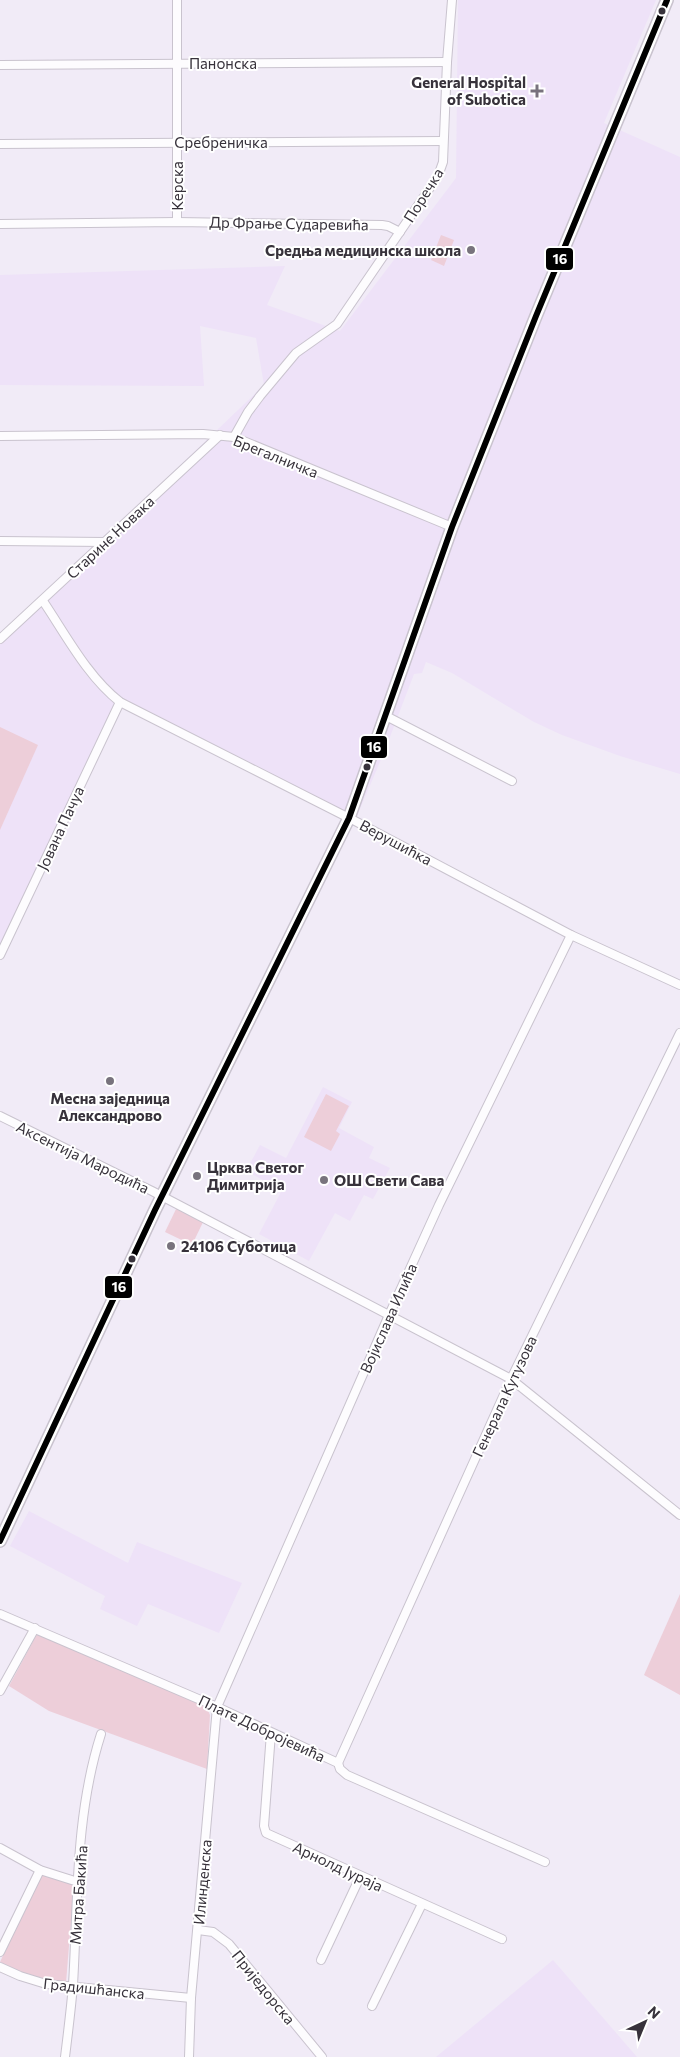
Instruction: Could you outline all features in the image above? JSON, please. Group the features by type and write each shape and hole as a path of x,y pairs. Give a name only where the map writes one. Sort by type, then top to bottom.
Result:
{"main road":[{"path":"0,1541 162,1197 349,818 452,527 536,316 667,0"}],"street":[{"name":"Керска","path":"176,0 177,222"},
{"name":"Поречка","path":"234,437 252,406 296,353 336,324 438,176 443,162 446,62 452,0"},
{"name":"Панонска","path":"0,65 446,62"},
{"name":"Сребреничка","path":"0,144 443,141"},
{"name":"Др Фрање Сударевића","path":"0,224 177,222 382,225 400,232"},
{"name":"Брегалничка","path":"0,436 203,434 234,437 452,527"},
{"name":"Старине Новака","path":"0,639 220,435"},
{"path":"0,541 105,542"},
{"name":"Верушићка","path":"43,601 95,678 107,692 120,702 349,818 571,934 680,985"},
{"name":"Јована Пачуа","path":"0,955 120,702"},
{"path":"386,716 512,781"},
{"name":"Војислава Илића","path":"217,1707 443,1196 571,934"},
{"name":"Генерала Кутузова","path":"338,1763 511,1379 680,1033"},
{"name":"Аксентија Мародића","path":"0,1116 162,1197 511,1379 680,1515"},
{"name":"Плате Добројевића","path":"0,1614 217,1707 338,1763 340,1769 347,1775 545,1862"},
{"path":"0,1690 35,1628"},
{"name":"Илинденска","path":"189,2057 191,1998 217,1707"},
{"name":"Арнолд Јураја","path":"271,1732 264,1830 266,1833 360,1877 502,1939"},
{"name":"Митра Бакића","path":"65,2057 72,1986 84,1803 93,1759 101,1734"},
{"path":"0,1848 40,1870 78,1882"},
{"path":"0,1952 40,1870"},
{"path":"321,1960 360,1877"},
{"path":"372,2006 422,1904"},
{"name":"Приједорска","path":"198,1930 213,1932 229,1944 322,2057"},
{"name":"Градишћанска","path":"0,1967 34,1981 191,1998"}],"shaded area":[{"path":"458,0 656,0 604,123 680,157 680,774 620,756 562,735 534,722 452,673 426,662 422,673 414,674 355,821 120,702 0,955 0,638 264,385 256,338 200,326 204,386 0,385 0,275 285,266 267,305 340,331 456,178"},
{"path":"441,235 454,240 444,266 431,260"},
{"path":"0,727 38,745 0,830"},
{"name":"ОШ Свети Сава","path":"323,1087 352,1102 339,1128 374,1147 369,1158 390,1168 373,1199 364,1195 350,1221 335,1213 309,1261 259,1234 282,1190 246,1171 260,1145 286,1158"},
{"path":"326,1094 349,1106 336,1131 340,1134 331,1151 304,1137"},
{"path":"177,1207 204,1220 192,1245 165,1232"},
{"path":"29,1511 128,1563 137,1542 242,1583 219,1633 148,1604 137,1626 100,1609 105,1596 10,1546"},
{"path":"680,1594 680,1695 644,1675"},
{"path":"37,1634 206,1706 210,1715 207,1769 49,1711 9,1686"},
{"path":"41,1874 74,1884 66,1983 36,1979 0,1962"},
{"path":"553,1960 637,2057 436,2057"}],"transit line":[{"name":"16","path":"0,1541 155,1210 349,818 452,527 536,316 667,0"}],"place":[{"name":"General Hospital of Subotica","path":"537,91"},
{"name":"Средња медицинска школа","path":"471,250"},
{"name":"Месна заједница Александрово","path":"110,1081"},
{"name":"Црква Светог Димитрија","path":"197,1176"},
{"name":"ОШ Свети Сава","path":"324,1180"},
{"name":"24106 Суботица","path":"171,1246"}]}
